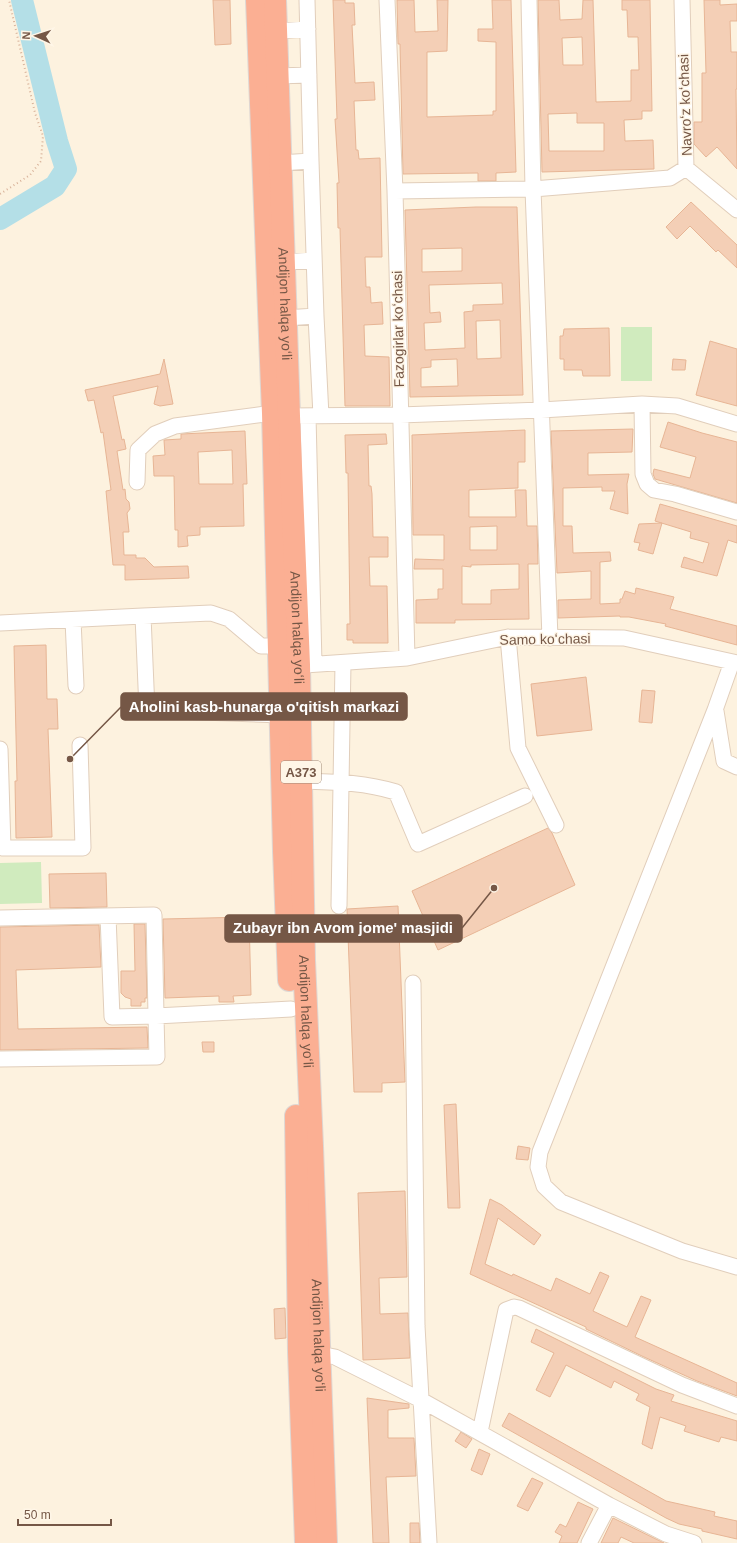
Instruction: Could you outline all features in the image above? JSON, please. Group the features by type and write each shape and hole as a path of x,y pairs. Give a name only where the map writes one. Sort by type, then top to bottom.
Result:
{"highway":[{"name":"Andijon halqa yo‘li","path":"257,0 297,415 293,661 301,781 304,960 326,1543"},
{"name":"Andijon halqa yo‘li","path":"275,0 285,318 297,415"},
{"name":"Andijon halqa yo‘li","path":"293,661 281,715 290,1009 297,1133 299,1352 306,1543"}],"street":[{"path":"293,661 297,415 316,316 307,0"},
{"name":"Fazogirlar koʻchasi","path":"387,0 407,658"},
{"path":"529,0 541,410 550,638"},
{"name":"Navroʻz koʻchasi","path":"682,0 686,168 737,210"},
{"path":"276,31 308,29"},
{"path":"277,76 309,75"},
{"path":"280,163 311,161"},
{"path":"394,191 534,189 670,178 686,168"},
{"path":"284,262 314,260"},
{"path":"285,318 316,316"},
{"path":"137,482 138,450 155,434 175,426 297,415 400,415 541,410 642,404 677,406 737,424"},
{"path":"642,404 643,474 647,484 654,490 675,494 737,512"},
{"name":"Samo koʻchasi","path":"0,623 211,613 229,618 261,646 293,661 343,663 407,658 508,637 624,638 734,663"},
{"path":"143,616 147,710 281,715"},
{"path":"73,620 76,686"},
{"path":"508,637 518,748 556,825"},
{"path":"339,906 343,663"},
{"path":"734,663 540,1152 538,1167 544,1186 561,1202 682,1251 737,1267"},
{"path":"715,710 724,760 737,767"},
{"path":"0,750 3,848 83,848 80,745"},
{"path":"301,781 374,785 396,792 418,844 525,796"},
{"path":"0,918 154,915 157,1057 0,1060"},
{"path":"108,916 112,1017 290,1009"},
{"path":"413,983 417,1326 429,1543"},
{"path":"480,1432 506,1310 514,1307 682,1385 737,1406"},
{"path":"320,1354 335,1357 421,1400 609,1505 666,1534 694,1543"},
{"path":"589,1543 609,1505"}],"path":[{"path":"0,194 30,175 40,161 43,136 35,113 9,0"}],"green space":[{"path":"621,327 652,327 652,381 621,381"},
{"path":"41,862 42,903 0,904 0,863"}],"building":[{"path":"213,0 230,0 231,44 215,45"},
{"path":"333,0 345,0 345,3 354,3 355,25 352,25 355,83 374,82 375,100 354,101 356,150 358,150 359,159 380,158 382,257 365,257 366,287 370,287 371,303 382,302 383,324 364,325 365,356 389,357 390,406 345,406 340,228 338,228 337,183 339,183 335,119 337,119"},
{"path":"397,0 414,0 415,32 438,31 437,0 448,0 447,51 427,52 427,117 493,115 493,111 496,111 496,42 478,41 478,29 493,29 492,0 511,0 516,172 496,173 496,181 478,181 478,173 403,174 400,44 398,44"},
{"path":"538,0 559,0 560,20 582,19 583,0 593,0 596,102 631,101 631,70 639,70 638,37 628,37 627,10 622,10 622,0 650,0 652,111 642,111 642,119 624,120 625,141 653,140 654,169 542,172","holes":["582,37 583,65 563,65 562,38","577,113 577,123 604,123 604,151 549,151 548,114"]},
{"path":"704,0 720,0 720,5 737,4 737,21 730,21 731,52 737,52 737,169 717,147 706,157 694,144 694,122 702,122 702,73 706,73"},
{"path":"691,202 737,245 737,268 718,250 716,252 690,226 677,239 666,227"},
{"path":"517,207 523,395 410,397 405,210","holes":["462,248 462,271 422,272 422,249","502,283 503,304 473,305 473,311 464,312 465,348 425,350 424,323 441,322 440,312 430,313 429,285","500,320 501,358 477,359 476,321","457,359 458,386 421,387 421,368 431,367 431,360"]},
{"path":"609,328 610,376 583,376 582,370 564,370 564,359 560,359 560,336 563,336 564,329"},
{"path":"710,341 737,349 737,406 696,395"},
{"path":"164,359 173,404 160,406 154,404 158,386 113,396 122,440 124,439 126,449 117,451 123,490 125,489 126,499 129,502 130,509 127,513 129,532 123,532 124,555 136,555 136,558 145,558 154,567 188,566 189,578 125,580 125,565 113,565 106,491 111,490 103,432 101,433 94,400 88,401 85,390 160,374"},
{"path":"673,359 686,360 685,370 672,370"},
{"path":"668,422 737,442 737,503 655,479 653,474 654,469 690,478 696,457 660,447"},
{"path":"633,429 632,452 588,453 588,475 629,474 627,484 628,514 610,509 615,491 602,491 602,487 563,488 563,526 572,526 573,553 610,552 611,561 600,562 600,604 620,603 620,599 622,599 625,591 635,594 636,588 674,597 670,609 737,626 737,645 665,626 666,624 629,617 558,618 558,600 591,599 591,571 557,573 551,431"},
{"path":"525,430 525,462 518,462 518,488 469,490 469,517 516,517 515,490 526,490 527,526 537,526 538,564 528,564 529,619 455,620 455,623 416,623 416,600 438,599 438,589 443,589 443,569 414,569 415,559 444,560 444,535 413,535 412,435","holes":["497,526 497,550 470,550 470,527","519,564 519,589 491,590 491,604 462,604 462,566 471,567 471,565"]},
{"path":"245,431 247,484 243,484 244,526 200,527 200,535 187,536 188,546 178,547 178,530 175,530 174,476 154,476 153,456 165,455 164,440 181,439 181,434","holes":["232,450 233,484 199,484 198,452"]},
{"path":"386,434 387,444 368,445 369,486 371,486 372,494 373,537 388,537 388,557 369,557 370,586 387,586 388,643 353,643 353,640 347,640 347,624 350,624 348,473 346,473 345,435"},
{"path":"660,504 737,526 737,543 728,540 717,576 681,567 684,557 703,563 709,543 690,538 691,532 655,521"},
{"path":"662,523 653,554 638,550 640,543 634,542 639,524"},
{"path":"46,645 47,699 57,699 58,729 48,729 52,837 16,838 15,781 17,781 14,646"},
{"path":"586,677 592,730 537,736 531,684"},
{"path":"642,690 655,691 652,723 639,722"},
{"path":"548,828 552,833 575,885 438,950 412,891"},
{"path":"106,873 107,907 50,908 49,874"},
{"path":"398,906 405,1082 382,1083 382,1092 354,1092 347,909"},
{"path":"249,917 251,995 233,996 234,1002 219,1002 219,996 165,998 163,919"},
{"path":"134,924 145,924 147,998 145,998 145,1002 141,1002 141,1006 131,1006 131,999 125,997 121,993 121,971 135,971"},
{"path":"99,925 101,967 16,970 18,1029 147,1027 148,1048 0,1050 0,927"},
{"path":"202,1042 214,1042 214,1052 203,1052"},
{"path":"456,1104 460,1208 448,1208 444,1105"},
{"path":"518,1146 530,1148 528,1160 516,1159"},
{"path":"405,1191 407,1277 379,1278 380,1314 408,1313 410,1358 363,1360 358,1193"},
{"path":"490,1199 502,1205 541,1235 534,1245 498,1218 485,1264 512,1276 513,1274 551,1291 556,1278 590,1294 600,1272 609,1276 593,1311 627,1327 641,1296 651,1300 635,1337 737,1383 737,1396 697,1381 644,1357 586,1329 586,1327 470,1274"},
{"path":"285,1308 286,1338 275,1339 274,1309"},
{"path":"536,1329 656,1389 674,1395 671,1401 737,1421 737,1441 721,1437 719,1442 684,1431 686,1426 660,1417 652,1449 642,1444 650,1407 636,1400 639,1394 614,1381 611,1388 566,1365 550,1397 536,1390 554,1353 531,1342"},
{"path":"367,1398 409,1404 409,1408 388,1410 388,1438 414,1438 416,1476 386,1477 389,1543 373,1543"},
{"path":"509,1413 666,1501 715,1512 714,1516 737,1521 737,1539 702,1531 702,1529 679,1524 666,1518 502,1426"},
{"path":"461,1432 472,1439 466,1448 455,1441"},
{"path":"479,1449 490,1454 482,1475 471,1470"},
{"path":"532,1478 543,1483 528,1511 517,1506"},
{"path":"578,1502 593,1509 577,1543 559,1543 562,1536 555,1532 560,1524 566,1527"},
{"path":"613,1518 664,1543 634,1543 621,1537 618,1543 601,1543"},
{"path":"410,1523 419,1523 420,1543 410,1543"}],"waterway":[{"path":"0,219 55,186 66,169 57,141 22,0"}],"place":[{"name":"Aholini kasb-hunarga o'qitish markazi","path":"70,759"},
{"name":"Zubayr ibn Avom jome' masjidi","path":"494,888"}]}
